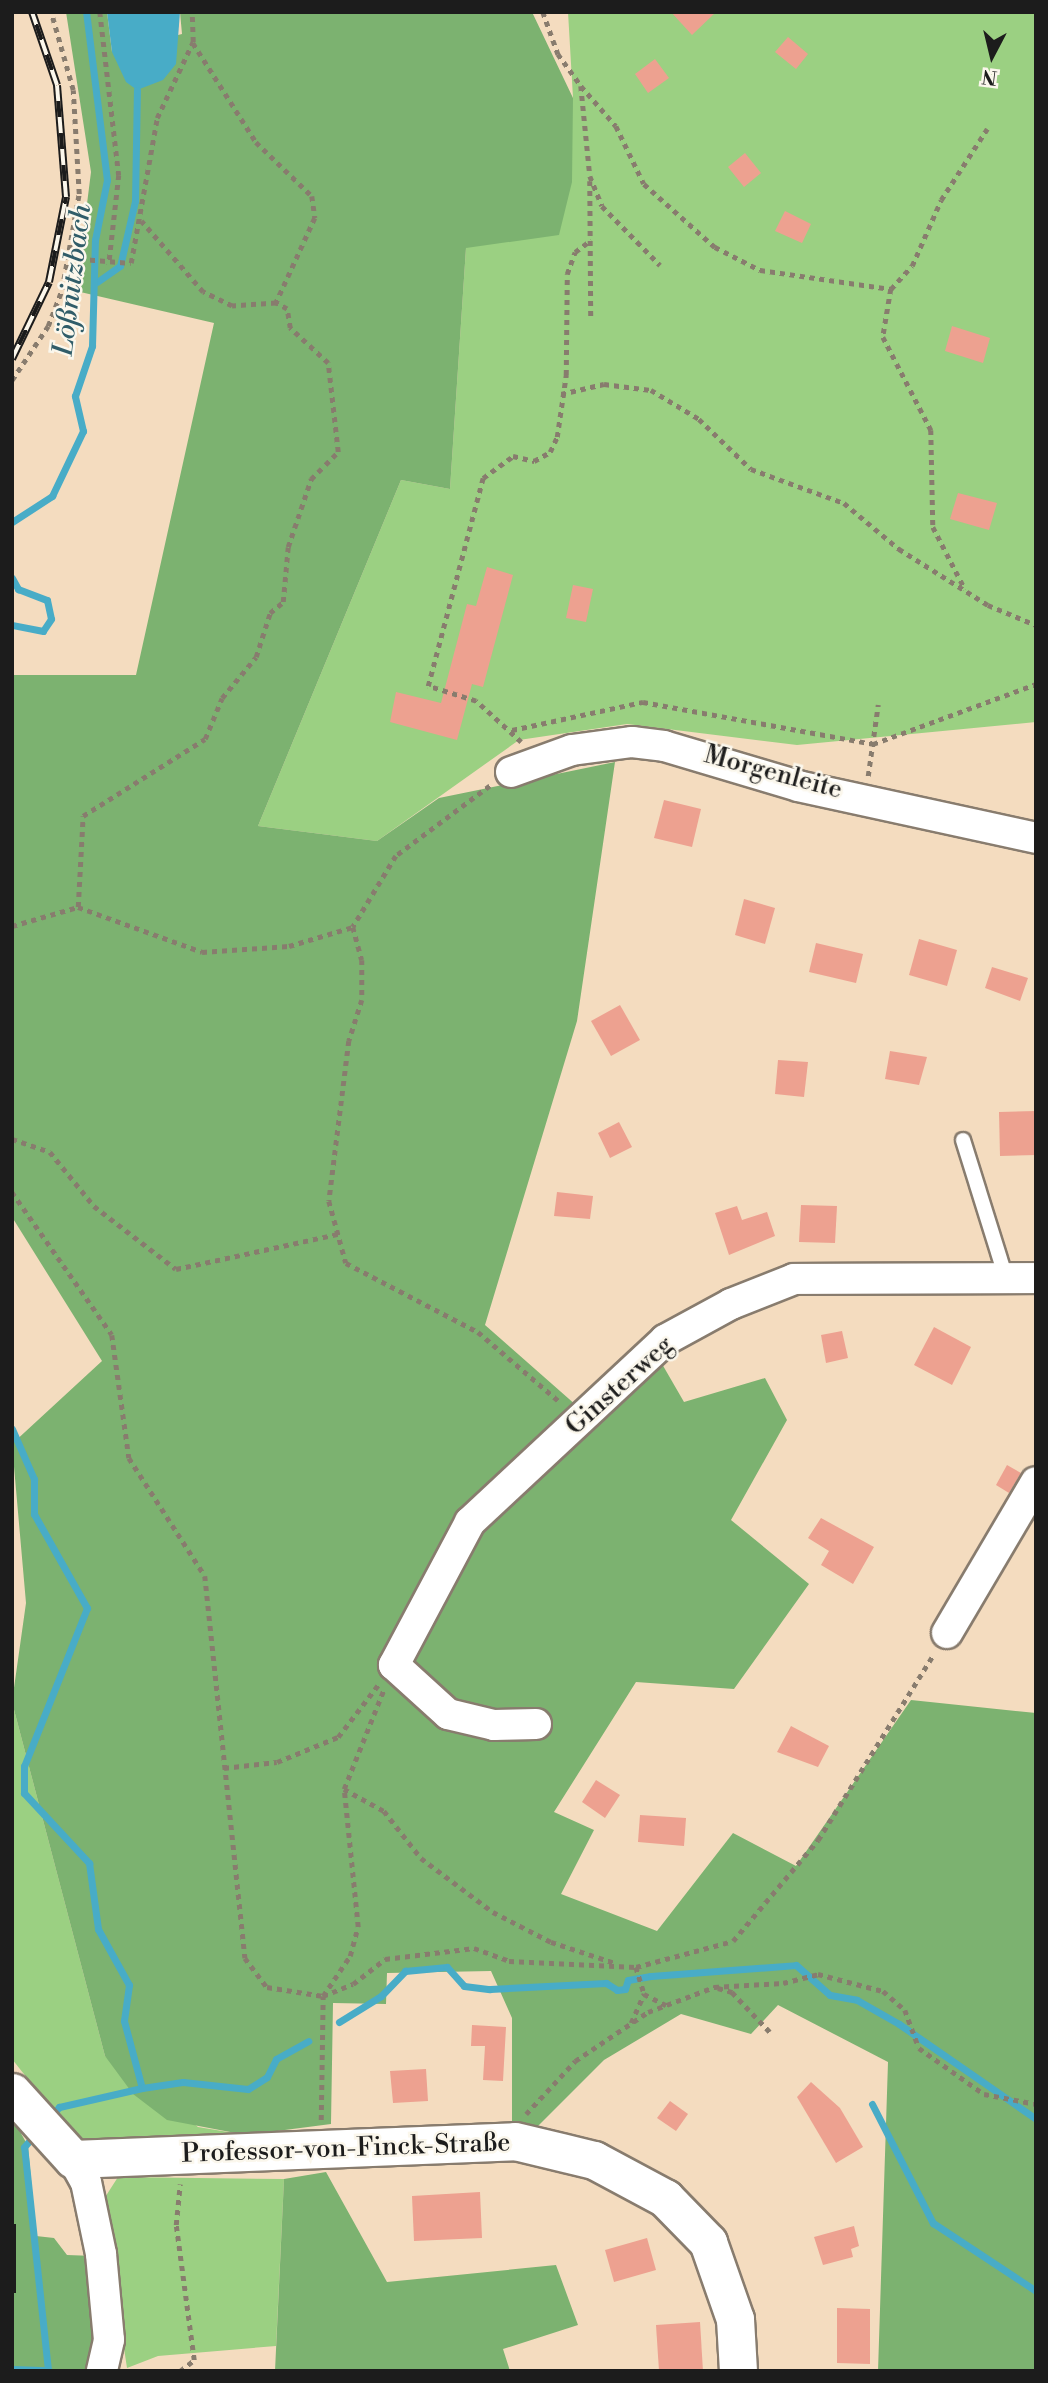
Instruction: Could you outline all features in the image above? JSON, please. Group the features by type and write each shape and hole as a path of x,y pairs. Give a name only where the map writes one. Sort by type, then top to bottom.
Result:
{"street":[{"name":"Morgenleite","path":"511,772 540,762 632,742 702,753 798,786 864,798 1036,838"},
{"name":"Ginsterweg","path":"394,1665 470,1522 582,1421 665,1340 731,1304 794,1279 1036,1278"},
{"path":"947,1633 1036,1482"},
{"path":"394,1665 447,1714 494,1725 536,1724"},
{"path":"26,2108 73,2159 86,2182 102,2254 109,2340 102,2371"},
{"name":"Professor-von-Finck-Straße","path":"73,2159 321,2146 515,2141 594,2160 665,2197 708,2242 735,2319 738,2371"}],"lane":[{"path":"963,1140 1006,1278"}],"path":[{"path":"12,380 48,326 70,258 79,145 73,90 51,12"},
{"path":"100,12 119,175 109,264"},
{"path":"70,258 109,264 131,263 141,221 157,118 193,42 192,12"},
{"path":"543,12 558,54 581,86 616,126 644,184 715,247 760,270 891,289"},
{"path":"193,42 256,142 312,196 315,218 276,303"},
{"path":"581,86 590,176 591,320"},
{"path":"968,592 933,527 931,430 883,337 891,289 912,266 941,200 987,129"},
{"path":"590,176 602,206 660,265"},
{"path":"78,907 83,816 205,739 222,698 256,657 270,614 284,602 288,547 311,478 338,453 328,363 290,328 287,309 276,303 232,306 203,292 141,221"},
{"path":"540,762 512,730 476,701 428,686 482,478 513,456 534,461 550,452 560,394 567,274 575,252 591,240"},
{"path":"560,394 604,384 651,390 699,419 751,469 844,503 968,592 1013,620 1036,625"},
{"path":"512,730 643,702 873,744 1036,684"},
{"path":"864,798 877,705"},
{"path":"12,926 78,907 202,952 289,946 353,927 396,856 511,772"},
{"path":"353,927 362,960 362,1000 349,1041 329,1201 346,1264 478,1332 582,1421"},
{"path":"12,1139 50,1152 94,1206 176,1269 338,1234"},
{"path":"12,1192 112,1335 129,1458 205,1576 245,1958 267,1987 323,1996 354,1984 385,1959 422,1950 474,1948 509,1961 616,1964"},
{"path":"344,1789 384,1811 421,1858 493,1912 551,1942 637,1969 733,1941 818,1840 947,1633"},
{"path":"224,1768 277,1762 338,1737 394,1665"},
{"path":"321,2146 323,1996 350,1956 358,1927 344,1789 394,1665"},
{"path":"637,1969 639,1984 644,1994 666,2005"},
{"path":"515,2141 525,2115 575,2061 631,2024 666,2005 714,1987 797,1980 818,1974 883,1991 909,2020 912,2041 1000,2099 1036,2105"},
{"path":"714,1987 732,1992 770,2032"},
{"path":"631,2024 644,1994"},
{"path":"180,2371 194,2360 176,2225 182,2155"}],"green space":[{"path":"66,12 107,12 112,52 182,34 180,12 532,12 573,98 572,182 559,235 466,248 450,489 401,480 258,826 377,841 439,798 615,762 577,1021 485,1325 577,1406 647,1338 684,1402 765,1378 787,1420 731,1520 809,1584 734,1689 636,1682 554,1812 594,1830 561,1894 657,1931 733,1833 796,1866 911,1700 1036,1713 1036,2371 878,2371 888,2062 778,2005 751,2034 681,2014 604,2060 535,2129 512,2122 512,2018 491,1971 387,1973 386,2004 333,2003 331,2124 246,2135 167,2120 133,2094 105,2056 12,1702 26,1603 12,1444 102,1361 12,1217 12,675 136,675 214,323 76,291 91,172"},
{"path":"568,12 1036,12 1036,722 797,745 627,724 519,740 377,841 258,826 401,480 450,489 466,248 573,98"},
{"path":"12,1702 105,2056 198,2127 246,2135 97,2143 73,2136 12,2059"},
{"path":"12,2117 28,2146 36,2236 54,2238 67,2255 94,2256 97,2371 12,2371"},
{"path":"326,2172 387,2282 556,2265 578,2325 503,2349 510,2371 275,2371 284,2179"},
{"path":"118,2177 284,2179 276,2346 158,2356 127,2368 102,2202"}],"water":[{"path":"107,12 180,12 176,64 163,80 137,90 126,82 112,52"}],"building":[{"path":"671,12 716,12 692,35"},
{"path":"788,37 808,54 796,69 775,52"},
{"path":"655,59 669,78 648,93 635,74"},
{"path":"745,153 761,173 744,187 728,167"},
{"path":"785,211 811,224 802,243 775,231"},
{"path":"952,326 990,338 983,363 945,351"},
{"path":"958,493 997,503 989,530 950,519"},
{"path":"487,567 513,575 483,687 472,684 457,740 390,722 396,692 441,703 467,604 476,606"},
{"path":"573,585 593,589 586,622 566,618"},
{"path":"664,800 701,809 692,847 654,838"},
{"path":"744,899 775,908 765,944 735,935"},
{"path":"919,939 957,950 947,986 909,975"},
{"path":"816,943 863,954 856,983 809,972"},
{"path":"992,967 1028,978 1020,1001 985,988"},
{"path":"620,1005 640,1040 611,1056 591,1021"},
{"path":"890,1051 927,1057 919,1085 885,1079"},
{"path":"778,1060 808,1062 804,1097 775,1094"},
{"path":"1036,1111 1036,1155 1000,1156 999,1112"},
{"path":"619,1122 632,1147 610,1158 598,1133"},
{"path":"557,1192 593,1196 590,1219 554,1216"},
{"path":"801,1205 837,1206 835,1243 799,1242"},
{"path":"737,1206 742,1220 767,1212 775,1236 729,1255 715,1213"},
{"path":"934,1327 971,1347 952,1385 914,1365"},
{"path":"842,1331 848,1358 826,1363 821,1335"},
{"path":"1007,1465 1021,1473 1009,1493 996,1485"},
{"path":"821,1518 874,1547 853,1584 821,1565 829,1551 808,1538"},
{"path":"791,1726 829,1746 818,1767 777,1752"},
{"path":"596,1780 620,1795 605,1818 582,1802"},
{"path":"640,1815 686,1818 684,1846 638,1842"},
{"path":"472,2025 506,2027 503,2081 483,2080 485,2046 471,2046"},
{"path":"426,2069 428,2101 393,2103 390,2071"},
{"path":"811,2082 840,2108 863,2147 836,2163 797,2097"},
{"path":"670,2101 688,2114 676,2131 657,2118"},
{"path":"480,2192 482,2238 414,2241 412,2196"},
{"path":"854,2226 859,2246 851,2249 853,2257 823,2265 814,2237"},
{"path":"647,2238 656,2270 614,2282 605,2250"},
{"path":"837,2308 870,2309 870,2364 837,2363"},
{"path":"700,2322 703,2371 659,2371 656,2325"}],"waterway":[{"name":"Lößnitzbach","path":"12,522 52,496 83,431 75,396 92,346 95,240 107,180 86,12"},
{"path":"97,282 120,266 135,201 137,90"},
{"name":"Lößnitzbach","path":"12,578 18,589 47,600 51,619 43,631 12,625"},
{"name":"Lößnitzbach","path":"12,1429 34,1479 34,1514 87,1608 24,1766 24,1793 89,1863 98,1929 129,1985 124,2021 142,2088 59,2107 49,2119"},
{"path":"339,2022 381,1996 405,1971 447,1967 464,1986 490,1989 606,1983 617,1990 625,1989 628,1980 651,1976 796,1965 830,1995 857,2000 899,2024 1036,2119"},
{"path":"142,2088 183,2082 248,2089 267,2077 276,2059 308,2041"},
{"path":"872,2104 933,2223 1036,2291"},
{"name":"Lößnitzbach","path":"12,2369 48,2370 24,2147 36,2133"}],"railway":[{"path":"12,359 49,282 66,197 57,85 32,12"},
{"path":"12,2224 12,2293"}]}
